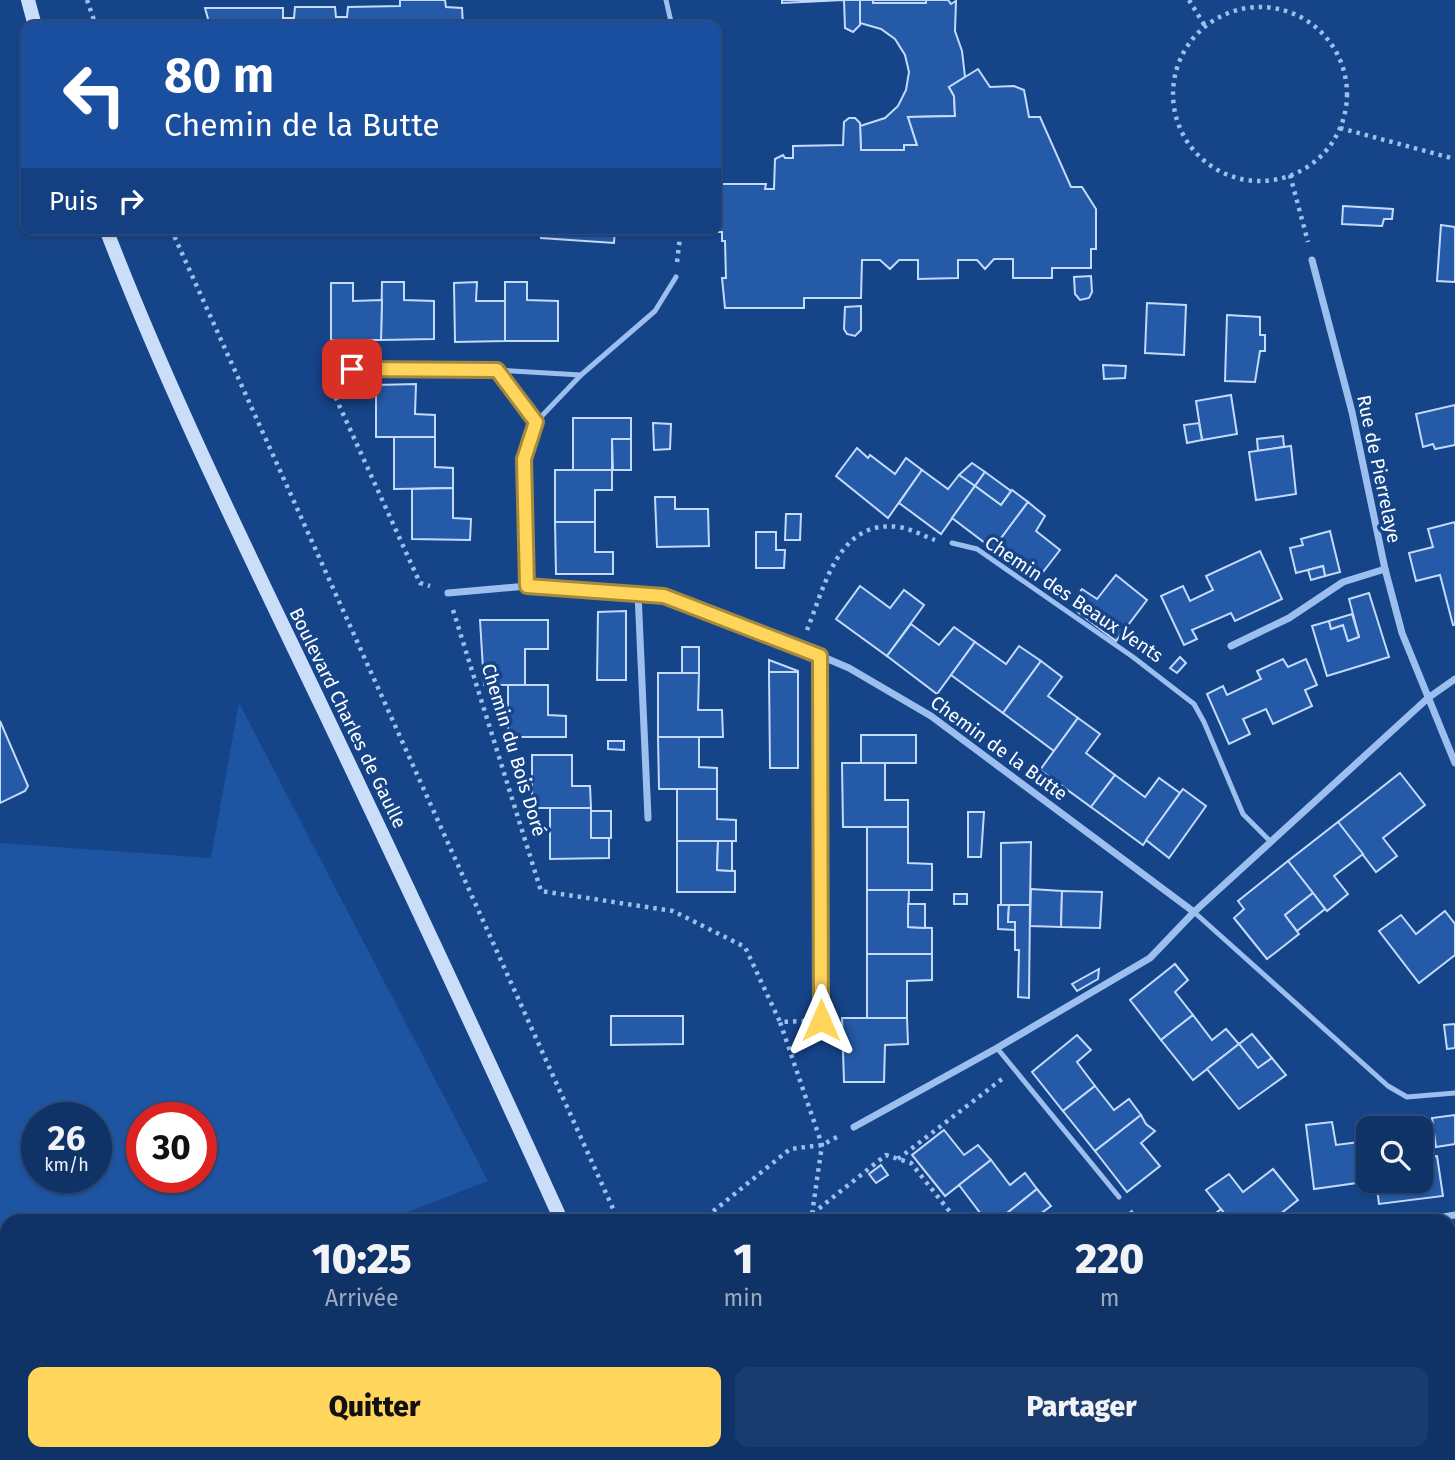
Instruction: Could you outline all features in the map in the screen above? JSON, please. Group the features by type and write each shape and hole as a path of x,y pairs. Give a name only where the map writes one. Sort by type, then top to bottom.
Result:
{"street":[{"path":"28,0 34,21"},
{"name":"Boulevard Charles de Gaulle","path":"108,235 141,320 216,489 436,948 558,1214"},
{"name":"Rue de Pierrelaye","path":"1312,260 1352,412 1385,569 1402,632 1455,763"},
{"path":"1231,646 1289,618 1343,582 1385,569"},
{"name":"Chemin de la Butte","path":"448,593 527,586 664,596 800,647 883,687 931,716 1194,912"},
{"path":"638,593 648,818"},
{"path":"820,656 821,1020"},
{"path":"854,1127 997,1048 1150,958 1194,912 1270,842 1428,698 1455,679"}],"lane":[{"path":"666,0 671,21"},
{"path":"527,586 524,459 536,422 581,375 655,311 676,277"},
{"path":"352,369 497,370 581,375"},
{"path":"497,370 536,422"},
{"name":"Chemin des Beaux Vents","path":"952,543 977,549 1133,657 1194,704 1243,814 1270,842"},
{"name":"Chemin de la Butte","path":"1194,912 1388,1086 1407,1097 1455,1093"},
{"path":"997,1048 1119,1197"}],"path":[{"path":"87,0 94,21"},
{"path":"1189,0 1205,26"},
{"path":"1258,6 1287,10 1313,24 1332,45 1344,71 1347,100 1340,128 1328,148 1311,164 1290,175 1264,181 1237,177 1213,166 1192,148 1178,124 1173,98 1176,71 1187,46 1205,26 1230,12 1258,6"},
{"path":"1340,128 1455,159"},
{"path":"1290,175 1312,260"},
{"path":"173,235 615,1214"},
{"path":"676,277 680,235"},
{"path":"352,369 334,394 420,583 448,593"},
{"path":"800,647 841,551 852,538 877,528 898,527 934,540 952,543"},
{"name":"Chemin du Bois Doré","path":"448,593 541,891 673,911 745,947 780,1022"},
{"path":"812,1213 822,1145 780,1022 821,1020"},
{"path":"898,1159 1014,1070"},
{"path":"710,1214 790,1149 822,1145"},
{"path":"812,1213 886,1155 911,1163 952,1214"}],"shaded area":[{"path":"239,703 488,1181 402,1214 0,1214 0,843 211,858"}],"building":[{"path":"400,0 445,0 446,7 462,8 463,21 209,21 205,8 283,8 283,18 294,18 295,7 335,7 336,17 347,17 348,7 400,6"},
{"path":"782,0 844,0 782,3"},
{"path":"844,0 860,0 860,25 853,32 845,28"},
{"path":"860,0 873,0 873,3 926,3 926,0 948,0 951,4 956,1 955,31 962,51 965,77 949,87 954,96 955,116 908,117 917,145 904,145 904,150 861,150 860,126 885,118 898,106 906,90 909,72 905,55 895,39 881,29 860,23"},
{"path":"873,0 926,0 926,3 873,3"},
{"path":"978,69 990,87 1014,86 1024,90 1029,117 1040,117 1071,187 1082,187 1096,209 1096,249 1091,249 1091,268 1052,268 1052,278 1013,278 1013,259 994,259 985,269 977,260 958,260 958,278 918,279 918,260 899,260 890,269 880,260 862,260 861,298 804,298 804,308 725,308 722,278 726,278 725,241 722,241 721,232 721,184 766,184 765,189 774,189 775,159 783,155 785,158 793,158 793,146 843,145 844,122 849,118 855,118 860,123 861,150 904,150 904,145 917,145 908,117 955,116 954,96 949,87"},
{"path":"1343,206 1393,209 1392,219 1384,219 1382,226 1342,224"},
{"path":"1441,225 1455,227 1455,282 1437,281"},
{"path":"541,235 615,235 614,243 541,238"},
{"path":"1091,276 1092,292 1089,298 1080,300 1075,294 1074,277"},
{"path":"382,282 404,282 404,300 434,301 434,339 381,340"},
{"path":"477,282 476,301 505,301 505,341 455,342 454,283"},
{"path":"505,282 527,282 527,300 558,301 558,341 505,341"},
{"path":"331,283 353,283 353,301 382,300 381,340 331,340"},
{"path":"1147,303 1186,305 1184,355 1145,353"},
{"path":"861,306 861,330 855,336 847,334 844,329 845,307"},
{"path":"1227,315 1260,317 1260,335 1265,335 1265,351 1260,351 1255,382 1225,381"},
{"path":"1103,365 1126,366 1125,378 1104,379"},
{"path":"416,384 415,414 435,415 435,437 376,437 376,385"},
{"path":"1231,395 1237,434 1202,440 1196,401"},
{"path":"1455,405 1455,445 1435,449 1433,444 1423,447 1416,414"},
{"path":"573,418 631,418 631,439 612,439 612,470 573,470"},
{"path":"653,423 671,424 670,449 654,450"},
{"path":"1199,423 1202,440 1187,443 1184,425"},
{"path":"1283,436 1284,447 1258,451 1257,439"},
{"path":"394,437 435,437 435,467 453,468 453,488 394,489"},
{"path":"612,439 631,439 631,470 613,470"},
{"path":"1291,446 1296,494 1256,500 1249,452"},
{"path":"857,448 895,474 906,458 922,470 888,518 836,476"},
{"path":"972,463 985,472 975,486 959,475"},
{"path":"555,470 612,470 612,490 595,490 595,522 555,522"},
{"path":"922,470 948,489 959,475 975,486 941,534 899,503"},
{"path":"985,472 1011,491 1001,505 975,486"},
{"path":"975,486 1001,505 1012,490 1028,502 993,549 952,518"},
{"path":"453,488 453,518 471,519 470,540 412,539 412,489"},
{"path":"655,497 675,497 675,509 708,509 709,546 657,547"},
{"path":"1028,502 1045,516 1036,531 1060,550 1036,581 993,549"},
{"path":"786,514 801,514 800,540 785,540"},
{"path":"555,522 595,522 595,552 613,552 613,574 556,574"},
{"path":"1455,522 1453,625 1440,575 1416,581 1409,553 1433,547 1428,529"},
{"path":"1330,531 1340,572 1325,576 1323,566 1296,573 1290,548 1303,545 1301,539"},
{"path":"756,532 776,532 776,550 785,550 784,568 756,568"},
{"path":"1260,551 1282,599 1235,621 1231,613 1192,630 1197,639 1184,645 1161,596 1183,586 1190,601 1213,590 1206,576"},
{"path":"1323,566 1325,576 1311,580 1308,570"},
{"path":"1116,575 1147,600 1116,641 1070,606 1082,589 1097,599"},
{"path":"860,586 890,608 904,590 924,605 887,656 836,619"},
{"path":"1369,593 1389,657 1327,676 1312,626 1329,621 1331,629 1343,625 1348,641 1359,637 1349,599"},
{"path":"626,611 626,680 597,680 598,612"},
{"path":"1352,614 1359,637 1348,641 1343,625 1331,629 1329,621"},
{"path":"480,620 548,620 548,649 525,649 525,685 484,685"},
{"path":"911,624 939,645 954,627 975,642 937,694 887,656"},
{"path":"975,642 1006,664 1019,646 1041,661 1003,713 951,675"},
{"path":"682,647 699,647 699,673 682,673"},
{"path":"1180,657 1186,663 1177,673 1170,668"},
{"path":"1283,659 1288,667 1306,659 1317,685 1305,690 1312,706 1273,724 1266,709 1243,719 1250,734 1229,744 1207,694 1223,686 1227,695 1261,679 1257,671"},
{"path":"769,660 798,671 798,672 769,672"},
{"path":"1041,661 1062,677 1048,696 1078,718 1054,751 1003,713"},
{"path":"769,672 798,672 798,768 770,768"},
{"path":"658,673 699,673 698,710 722,710 723,737 658,737"},
{"path":"508,685 548,685 548,715 566,716 566,737 508,737"},
{"path":"1078,718 1100,734 1086,753 1115,775 1091,807 1040,770"},
{"path":"0,721 28,786 25,791 0,803"},
{"path":"861,735 916,735 916,763 861,763"},
{"path":"658,737 699,737 699,767 717,768 717,789 659,789"},
{"path":"608,741 624,741 624,750 608,749"},
{"path":"532,755 572,755 572,786 590,786 591,808 532,808"},
{"path":"842,763 885,763 885,800 908,800 908,827 843,827"},
{"path":"1400,773 1425,805 1383,838 1397,856 1376,872 1338,822"},
{"path":"1115,775 1145,797 1159,778 1180,793 1143,845 1091,807"},
{"path":"677,789 717,789 717,819 736,820 736,841 677,841"},
{"path":"1183,789 1206,806 1169,858 1146,840"},
{"path":"550,808 591,808 591,838 609,838 609,858 550,859"},
{"path":"591,811 611,811 611,838 591,838"},
{"path":"968,812 984,812 981,857 968,857"},
{"path":"1338,822 1363,854 1334,876 1348,894 1327,911 1288,861"},
{"path":"867,827 908,827 908,863 932,864 932,890 867,890"},
{"path":"677,841 718,841 717,870 735,871 735,892 677,892"},
{"path":"718,841 732,841 732,871 717,870"},
{"path":"1031,842 1030,905 1001,905 1001,843"},
{"path":"1288,861 1313,893 1285,915 1299,934 1267,959 1234,918 1244,909 1238,901"},
{"path":"1031,889 1062,891 1061,927 1030,926"},
{"path":"867,890 909,890 908,927 932,928 932,954 867,954"},
{"path":"1062,891 1102,892 1100,928 1061,927"},
{"path":"1313,893 1325,909 1297,931 1285,915"},
{"path":"954,894 967,894 967,904 954,904"},
{"path":"908,904 925,904 925,928 908,927"},
{"path":"998,905 1009,905 1008,922 1015,922 1015,930 998,929"},
{"path":"1009,905 1030,905 1029,998 1018,997 1019,950 1015,950 1015,922 1008,922"},
{"path":"1445,911 1455,924 1455,955 1419,983 1379,931 1401,915 1416,934"},
{"path":"867,954 932,954 932,980 907,981 907,1018 867,1018"},
{"path":"1175,964 1188,980 1175,992 1193,1015 1161,1040 1130,1000"},
{"path":"1099,969 1098,979 1077,991 1072,984"},
{"path":"1193,1015 1212,1040 1226,1029 1239,1044 1193,1080 1161,1040"},
{"path":"611,1016 683,1016 683,1044 611,1045"},
{"path":"842,1018 907,1018 908,1044 885,1045 884,1082 844,1082"},
{"path":"1455,1024 1455,1048 1447,1049 1444,1025"},
{"path":"1252,1034 1272,1058 1258,1068 1239,1044"},
{"path":"1077,1035 1091,1050 1077,1062 1095,1086 1063,1111 1032,1072"},
{"path":"1239,1044 1258,1068 1272,1058 1286,1075 1239,1109 1207,1069"},
{"path":"1095,1086 1114,1110 1129,1099 1141,1115 1095,1151 1063,1111"},
{"path":"1141,1115 1146,1124 1155,1131 1141,1143 1160,1166 1127,1192 1095,1151"},
{"path":"1455,1115 1455,1144 1436,1147 1433,1118"},
{"path":"1332,1122 1336,1145 1356,1142 1356,1183 1314,1189 1306,1125"},
{"path":"944,1130 964,1155 978,1145 991,1160 945,1196 912,1155"},
{"path":"1433,1156 1437,1156 1443,1196 1379,1204 1378,1193 1433,1193"},
{"path":"991,1160 1010,1185 1025,1173 1037,1189 1006,1214 981,1214 959,1185"},
{"path":"881,1165 888,1175 876,1183 869,1174"},
{"path":"1273,1169 1298,1200 1280,1214 1225,1214 1206,1190 1229,1174 1243,1192"},
{"path":"1037,1189 1051,1206 1040,1214 1006,1214"}],"route":[{"path":"352,369 497,370 536,422 524,459 527,586 664,596 820,656 821,1020"}]}
